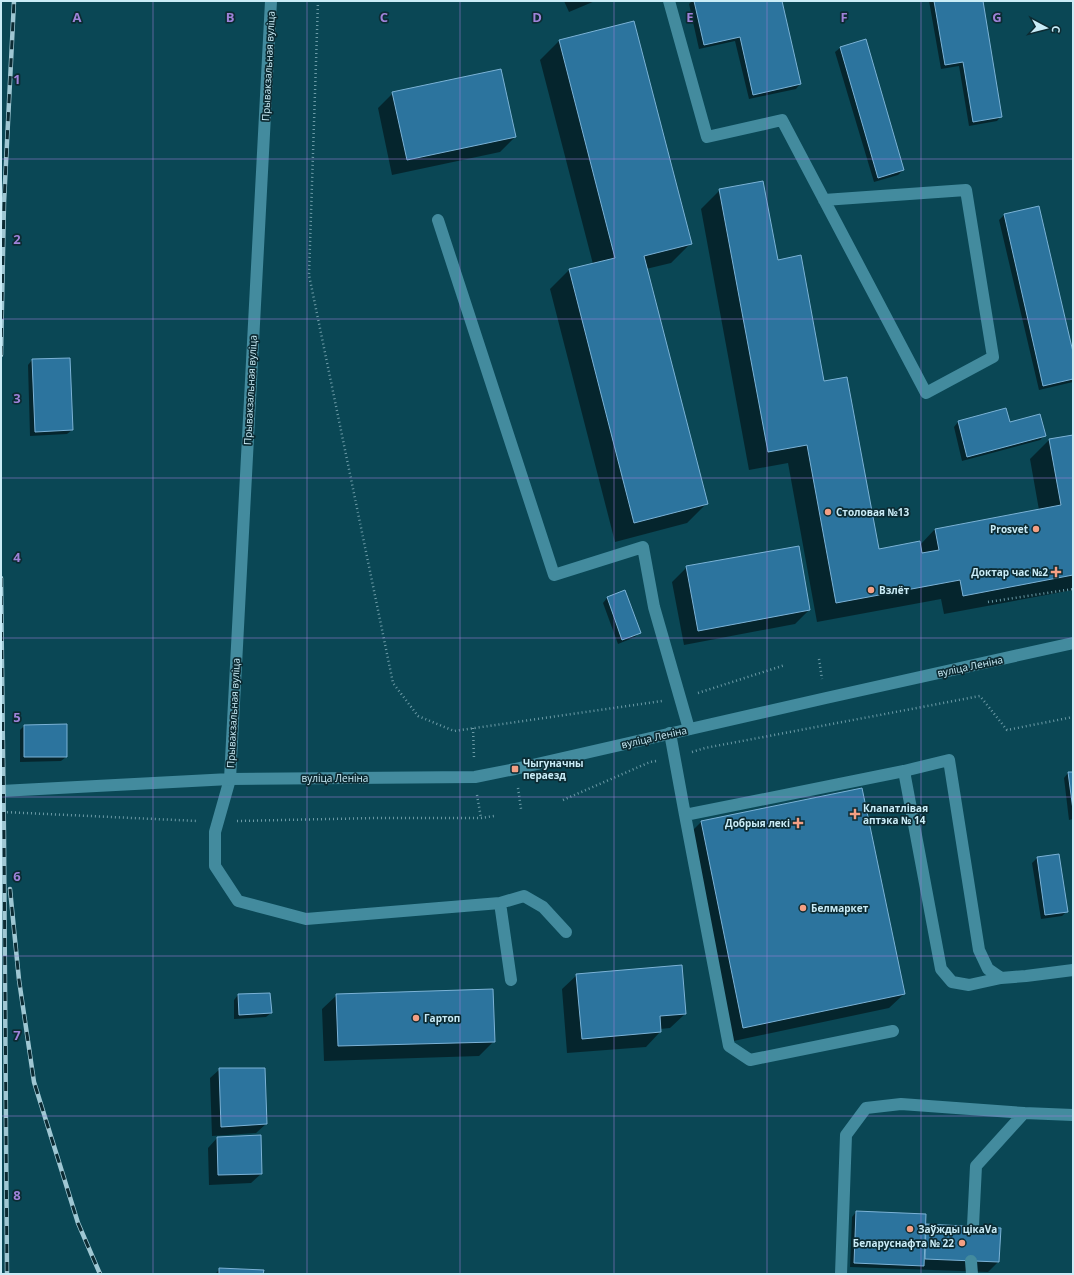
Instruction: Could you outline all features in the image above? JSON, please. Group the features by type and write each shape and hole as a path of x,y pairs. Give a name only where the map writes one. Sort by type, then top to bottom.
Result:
{"main road":[{"name":"Прывакзальная вуліца","path":"271,1 230,779 215,832 215,866 238,901 306,919 500,903 524,896 543,907 566,932"},
{"path":"669,1 707,137 782,120 824,200 926,392 993,357 966,190 824,200"},
{"path":"438,220 554,575 644,547 654,607 689,728"},
{"name":"вуліца Леніна","path":"1,792 230,779 475,777 1073,643"},
{"path":"670,733 729,1046 750,1060 893,1031"},
{"path":"685,815 904,771 949,760 979,950 988,968 1001,978"},
{"path":"904,771 942,969 952,982 969,985 1001,978 1073,970"},
{"path":"500,903 511,980"},
{"path":"842,1274 846,1134 866,1108 901,1104 1073,1115"},
{"path":"973,1226 976,1166 1024,1113"},
{"path":"971,1261 972,1274"}],"path":[{"path":"318,1 309,275 393,683 418,716 454,730 680,698 785,666"},
{"path":"988,602 1073,589"},
{"path":"563,800 650,762 674,758 705,748 980,696 1007,730 1073,718"},
{"path":"1,812 218,822 375,818 481,818 494,816"}],"building":[{"path":"694,1 782,1 801,84 753,95 740,37 704,45"},
{"path":"934,1 983,1 1002,117 973,122 963,62 945,65"},
{"path":"634,21 692,244 644,256 708,504 634,523 569,269 615,258 559,40"},
{"path":"866,39 904,170 878,178 840,47"},
{"path":"501,69 516,137 407,160 392,92"},
{"path":"763,181 778,260 801,255 824,381 847,377 879,549 920,541 922,553 939,550 935,529 1061,505 1049,439 1073,435 1073,575 963,596 960,580 836,603 807,445 768,452 719,189"},
{"path":"1039,206 1073,352 1073,379 1043,386 1004,214"},
{"path":"70,358 73,430 35,432 32,359"},
{"path":"1006,408 1010,422 1040,414 1046,436 967,457 958,421"},
{"path":"799,546 810,610 698,631 686,566"},
{"path":"625,590 641,633 622,640 607,597"},
{"path":"67,724 67,757 24,757 24,725"},
{"path":"1068,772 1073,772 1073,810"},
{"name":"Белмаркет","path":"862,788 905,994 743,1028 701,821"},
{"path":"1059,854 1068,912 1045,915 1037,857"},
{"path":"682,965 686,1014 660,1016 661,1032 582,1039 576,974"},
{"name":"Гартоп","path":"493,989 495,1042 338,1046 336,994"},
{"path":"270,993 272,1013 239,1015 238,994"},
{"path":"219,1068 265,1068 267,1124 221,1127"},
{"path":"261,1135 262,1174 218,1175 217,1137"},
{"path":"856,1211 926,1214 924,1266 854,1263"},
{"path":"926,1224 1001,1228 999,1262 925,1259"},
{"path":"219,1268 264,1270 263,1274 219,1274"}],"railway":[{"path":"1,355 4,203 14,1"},
{"path":"1,578 7,1274"},
{"path":"10,889 19,980 34,1082 78,1223 100,1274"}],"place":[{"name":"Столовая №13","path":"828,512"},
{"name":"Prosvet","path":"1036,529"},
{"name":"Доктар час №2","path":"1056,572"},
{"name":"Взлёт","path":"871,590"},
{"name":"Чыгуначны пераезд","path":"515,769"},
{"name":"Клапатлівая аптэка № 14","path":"855,814"},
{"name":"Добрыя лекі","path":"798,823"},
{"name":"Белмаркет","path":"803,908"},
{"name":"Гартоп","path":"416,1018"},
{"name":"Заўжды цікаVа","path":"910,1229"},
{"name":"Беларуснафта № 22","path":"962,1243"}]}
